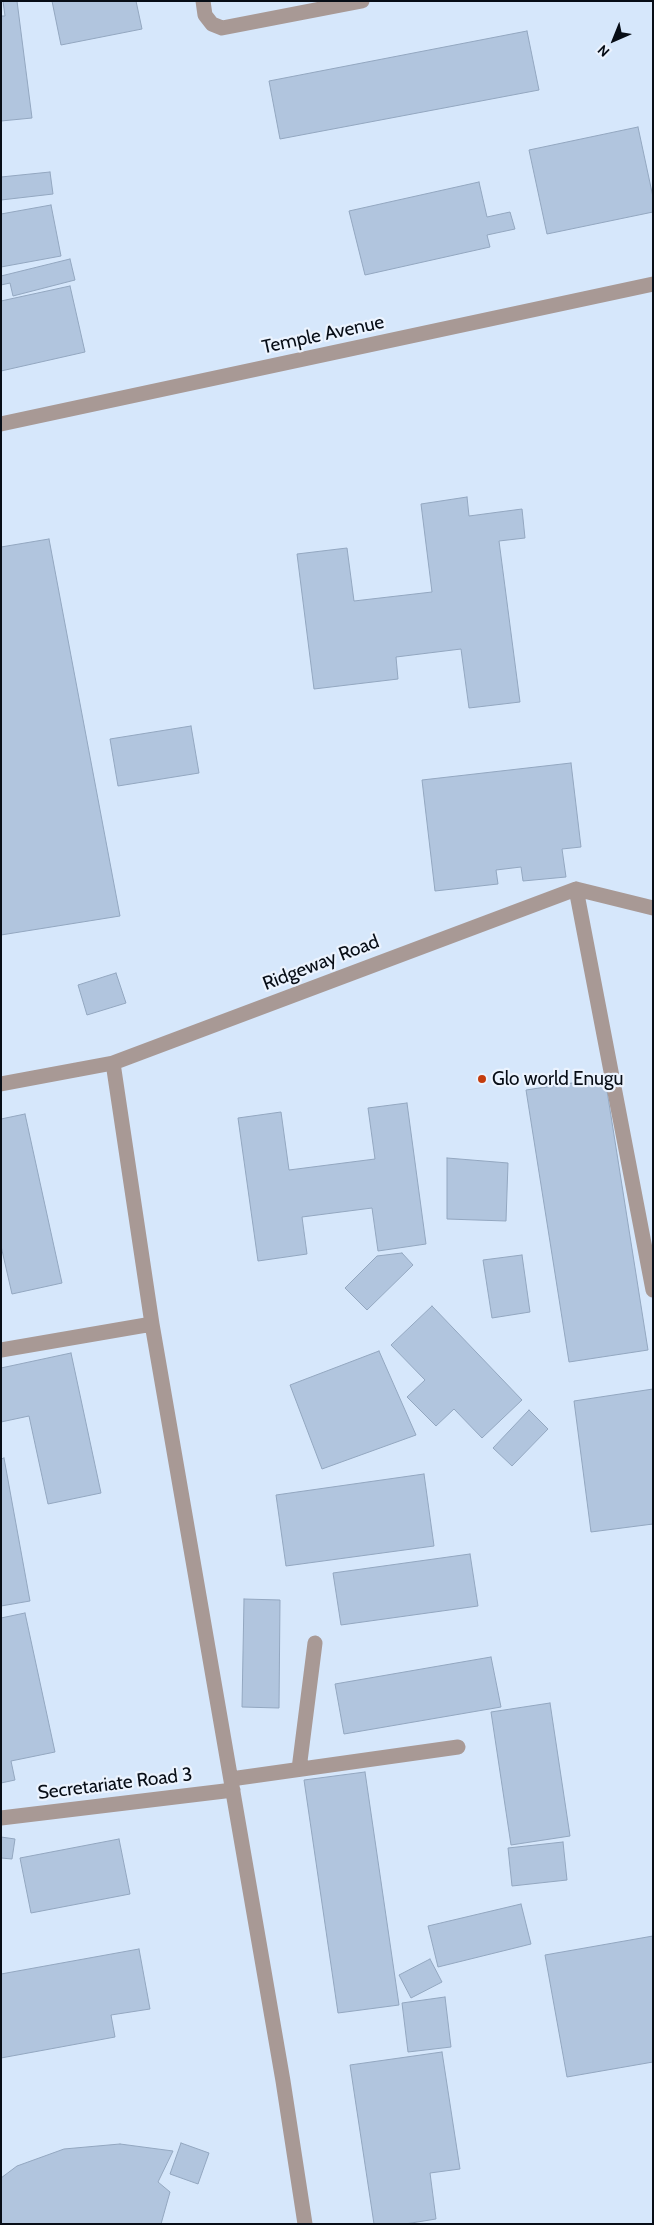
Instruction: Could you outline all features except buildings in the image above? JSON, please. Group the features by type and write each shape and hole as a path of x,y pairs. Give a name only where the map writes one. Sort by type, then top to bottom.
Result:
{"street":[{"path":"203,1 205,15 212,24 222,28 362,1"},
{"name":"Temple Avenue","path":"1,424 653,284"},
{"path":"653,908 576,889 653,1290"},
{"name":"Ridgeway Road","path":"1,1084 113,1063 576,889"},
{"path":"113,1063 152,1324 283,2081 304,2224"},
{"path":"1,1350 152,1324"},
{"path":"299,1769 316,1643"},
{"name":"Secretariate Road 3","path":"1,1818 232,1784 299,1769 458,1747"}],"place":[{"name":"Glo world Enugu","path":"482,1079"}]}
